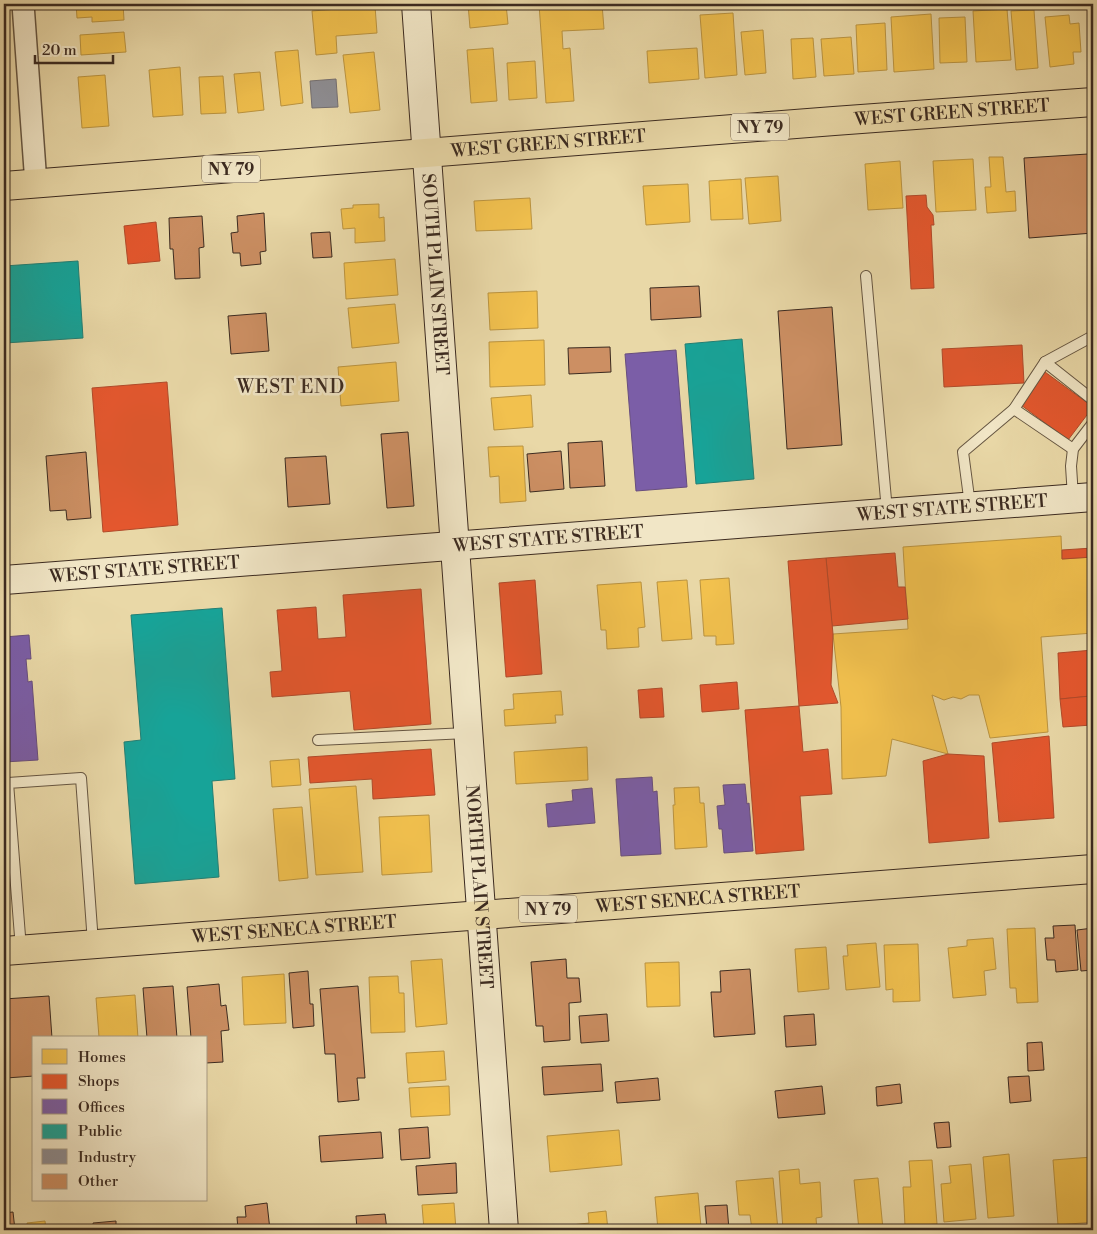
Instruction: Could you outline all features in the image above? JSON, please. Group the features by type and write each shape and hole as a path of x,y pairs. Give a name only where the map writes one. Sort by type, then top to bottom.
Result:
{"highway":[{"name":"WEST GREEN STREET","path":"4,186 1093,102"},
{"name":"WEST SENECA STREET","path":"12,950 1093,869"}],"street":[{"path":"23,4 36,184"},
{"name":"SOUTH PLAIN STREET","path":"416,4 454,544"},
{"name":"WEST STATE STREET","path":"4,580 1083,497"},
{"name":"NORTH PLAIN STREET","path":"454,544 504,1230"}],"lane":[{"path":"866,276 887,512"},
{"path":"970,506 963,452 1014,409 1045,362 1093,336"},
{"path":"1045,362 1071,386 1093,400"},
{"path":"1014,409 1045,426 1073,449"},
{"path":"1083,497 1071,466 1073,449 1093,424"},
{"path":"318,740 468,733"},
{"path":"12,950 8,783 81,778 93,944"}],"building: Homes":[{"path":"76,4 123,4 124,20 92,22 92,17 77,18"},
{"path":"468,4 506,4 508,24 470,28"},
{"path":"539,4 602,4 604,29 562,31 563,49 570,48 574,101 546,103"},
{"path":"375,6 377,33 336,36 337,53 316,55 312,11"},
{"path":"1007,9 1011,60 976,62 973,11"},
{"path":"1034,10 1038,68 1016,70 1011,11"},
{"path":"733,13 737,75 705,78 700,15"},
{"path":"931,14 934,69 894,72 891,17"},
{"path":"1069,15 1070,24 1079,23 1081,52 1073,52 1074,64 1050,67 1045,17"},
{"path":"965,17 967,62 940,63 939,18"},
{"path":"885,23 887,70 858,72 856,25"},
{"path":"763,30 766,73 745,75 741,32"},
{"path":"124,32 126,52 81,55 80,35"},
{"path":"851,37 854,74 824,76 821,39"},
{"path":"813,38 816,77 793,79 791,39"},
{"path":"493,48 497,101 471,103 467,50"},
{"path":"697,48 699,79 649,83 647,51"},
{"path":"298,50 303,103 281,106 275,52"},
{"path":"374,52 380,110 350,113 343,55"},
{"path":"535,61 537,98 509,100 507,63"},
{"path":"180,67 183,115 153,117 149,70"},
{"path":"260,72 264,110 238,113 234,74"},
{"path":"105,75 109,126 82,128 78,77"},
{"path":"223,76 226,113 201,114 199,77"},
{"path":"989,157 1003,157 1006,192 1015,191 1016,211 987,213 985,187 991,187"},
{"path":"973,159 976,210 936,212 933,161"},
{"path":"900,161 903,208 868,210 865,164"},
{"path":"778,176 781,221 749,224 745,178"},
{"path":"741,179 743,219 711,220 709,181"},
{"path":"688,184 690,222 646,225 643,186"},
{"path":"530,198 532,229 476,231 474,201"},
{"path":"379,204 379,218 384,217 385,241 355,243 355,228 343,229 341,209 353,208 353,205"},
{"path":"395,259 398,295 346,299 344,263"},
{"path":"537,291 538,328 490,330 488,293"},
{"path":"395,304 399,343 352,348 348,308"},
{"path":"544,340 545,385 490,387 489,342"},
{"path":"396,362 399,401 341,406 338,367"},
{"path":"531,395 533,427 494,430 491,398"},
{"path":"523,446 526,501 500,503 499,476 490,477 488,447"},
{"path":"1061,536 1062,559 1093,557 1093,633 1041,637 1048,732 990,738 979,695 969,695 961,699 953,697 944,700 932,695 948,754 892,739 886,776 842,779 841,707 833,634 908,629 903,547"},
{"path":"729,578 734,644 716,645 716,636 704,636 700,580"},
{"path":"687,580 692,639 662,641 657,582"},
{"path":"641,582 645,627 638,628 639,647 607,649 606,630 601,630 597,585"},
{"path":"561,691 563,715 555,715 556,723 505,726 504,710 514,709 513,694"},
{"path":"587,747 588,780 516,784 514,752"},
{"path":"299,759 301,785 272,787 270,761"},
{"path":"356,786 363,872 316,875 309,789"},
{"path":"699,787 700,803 704,803 707,847 675,849 674,788"},
{"path":"302,807 308,878 279,881 273,809"},
{"path":"429,815 432,872 382,875 379,817"},
{"path":"1035,928 1038,1002 1017,1003 1016,988 1010,988 1007,929"},
{"path":"993,938 996,969 984,971 986,995 953,998 948,948 967,946 967,940"},
{"path":"876,943 880,987 846,990 843,956 848,956 847,945"},
{"path":"918,944 920,1001 893,1002 893,989 886,990 884,945"},
{"path":"826,947 829,989 798,992 795,949"},
{"path":"442,959 447,1024 416,1027 411,961"},
{"path":"679,962 680,1006 647,1007 645,963"},
{"path":"284,974 286,1023 244,1025 242,977"},
{"path":"398,976 399,993 404,993 405,1032 371,1033 369,977"},
{"path":"135,995 138,1036 99,1036 96,998"},
{"path":"444,1051 446,1080 408,1083 406,1053"},
{"path":"449,1086 450,1115 411,1117 409,1088"},
{"path":"619,1130 622,1165 550,1172 547,1136"},
{"path":"1009,1154 1014,1216 988,1218 983,1157"},
{"path":"1092,1157 1093,1222 1058,1225 1053,1160"},
{"path":"932,1160 937,1224 905,1226 903,1187 911,1187 909,1161"},
{"path":"971,1164 976,1219 944,1222 941,1184 951,1183 949,1166"},
{"path":"799,1169 800,1184 820,1182 822,1217 816,1218 817,1230 783,1230 779,1171"},
{"path":"773,1178 778,1230 752,1230 750,1215 739,1215 736,1181"},
{"path":"878,1178 883,1229 859,1230 854,1180"},
{"path":"698,1193 701,1227 697,1227 697,1230 658,1230 655,1197"},
{"path":"454,1203 456,1230 424,1230 422,1205"},
{"path":"606,1211 608,1230 555,1230 554,1227 589,1223 588,1213"},
{"path":"45,1221 46,1230 28,1230 27,1223"}],"building: Shops":[{"path":"926,195 927,207 933,215 934,225 931,225 934,288 911,289 906,196"},
{"path":"156,222 160,261 128,264 124,226"},
{"path":"1022,345 1024,383 944,387 942,349"},
{"path":"1045,372 1093,407 1068,440 1021,405"},
{"path":"167,382 178,525 103,532 92,388"},
{"path":"1093,548 1093,557 1062,559 1062,550"},
{"path":"895,553 898,587 905,587 908,619 832,626 826,558"},
{"path":"826,558 833,634 831,685 838,703 799,706 788,561"},
{"path":"535,580 542,674 506,677 499,583"},
{"path":"421,589 431,724 354,730 350,691 272,697 270,672 282,671 277,610 316,607 318,639 346,637 343,595"},
{"path":"1093,650 1093,696 1060,699 1058,653"},
{"path":"737,682 739,709 702,712 700,685"},
{"path":"662,688 664,717 640,718 638,690"},
{"path":"1090,696 1092,725 1063,727 1060,699"},
{"path":"799,706 803,752 828,749 832,794 800,796 804,850 756,854 745,710"},
{"path":"1049,736 1054,818 999,822 992,743"},
{"path":"431,749 435,795 373,799 372,779 310,783 308,757"},
{"path":"948,754 984,756 989,838 929,843 923,761"}],"building: Offices":[{"path":"676,350 687,487 636,491 625,354"},
{"path":"29,635 31,659 26,659 28,682 32,681 38,760 4,762 4,637"},
{"path":"652,777 653,792 657,791 661,854 621,856 616,779"},
{"path":"745,784 747,804 749,803 753,851 724,853 722,829 719,829 717,806 725,805 723,785"},
{"path":"592,788 595,823 548,827 546,804 573,801 572,790"}],"building: Public":[{"path":"78,261 83,338 5,343 8,372 4,373 4,266"},
{"path":"742,339 754,479 696,484 685,344"},
{"path":"222,608 235,779 212,781 219,877 135,884 124,742 141,740 131,615"}],"building: Industry":[{"path":"336,79 338,107 312,108 310,81"}],"building: Other":[{"path":"1088,154 1093,233 1029,238 1024,158"},
{"path":"264,213 266,251 260,252 261,264 241,266 240,253 233,253 231,233 238,232 237,216"},
{"path":"202,216 204,247 199,248 200,278 175,279 173,249 170,249 169,218"},
{"path":"330,232 332,257 313,258 311,233"},
{"path":"699,286 701,317 651,320 650,288"},
{"path":"832,307 842,445 787,449 778,311"},
{"path":"266,313 269,351 231,354 228,316"},
{"path":"610,347 611,372 569,374 568,348"},
{"path":"408,432 414,506 387,508 381,434"},
{"path":"602,441 605,486 570,488 568,443"},
{"path":"561,451 564,489 530,492 527,454"},
{"path":"86,452 91,518 67,520 66,510 50,511 46,456"},
{"path":"326,456 330,504 288,507 285,458"},
{"path":"1075,925 1078,970 1056,972 1055,960 1047,960 1045,938 1054,938 1053,926"},
{"path":"1093,928 1093,970 1081,971 1077,930"},
{"path":"566,959 567,978 579,978 581,1002 569,1003 570,1040 544,1042 543,1026 536,1026 531,962"},
{"path":"750,969 755,1034 714,1037 711,992 721,992 720,971"},
{"path":"308,971 310,1004 313,1004 314,1026 293,1028 289,973"},
{"path":"219,984 221,1006 226,1005 229,1030 221,1031 223,1062 208,1063 208,1036 191,1036 187,987"},
{"path":"173,986 177,1036 147,1036 143,988"},
{"path":"358,986 365,1078 357,1078 359,1100 338,1102 335,1054 325,1054 320,989"},
{"path":"49,996 52,1036 32,1036 32,1076 6,1078 4,1066 4,999"},
{"path":"607,1014 609,1041 581,1043 579,1016"},
{"path":"814,1014 816,1045 786,1047 784,1016"},
{"path":"1042,1042 1044,1070 1028,1071 1027,1043"},
{"path":"601,1064 603,1091 544,1095 542,1067"},
{"path":"1029,1076 1031,1101 1010,1103 1008,1077"},
{"path":"658,1078 660,1100 617,1103 615,1082"},
{"path":"900,1084 902,1103 877,1106 876,1087"},
{"path":"822,1086 825,1114 778,1118 775,1091"},
{"path":"949,1122 951,1147 937,1148 934,1123"},
{"path":"428,1127 430,1158 401,1160 399,1129"},
{"path":"381,1132 383,1158 321,1162 319,1136"},
{"path":"456,1163 457,1193 418,1195 416,1166"},
{"path":"267,1203 270,1230 238,1230 237,1217 246,1217 245,1206"},
{"path":"727,1205 729,1230 707,1230 705,1206"},
{"path":"13,1212 15,1230 4,1230 4,1213"},
{"path":"385,1214 387,1230 357,1230 356,1216"},
{"path":"116,1221 116,1230 94,1230 93,1223"}],"district":[{"name":"WEST END","path":"291,386"}]}
